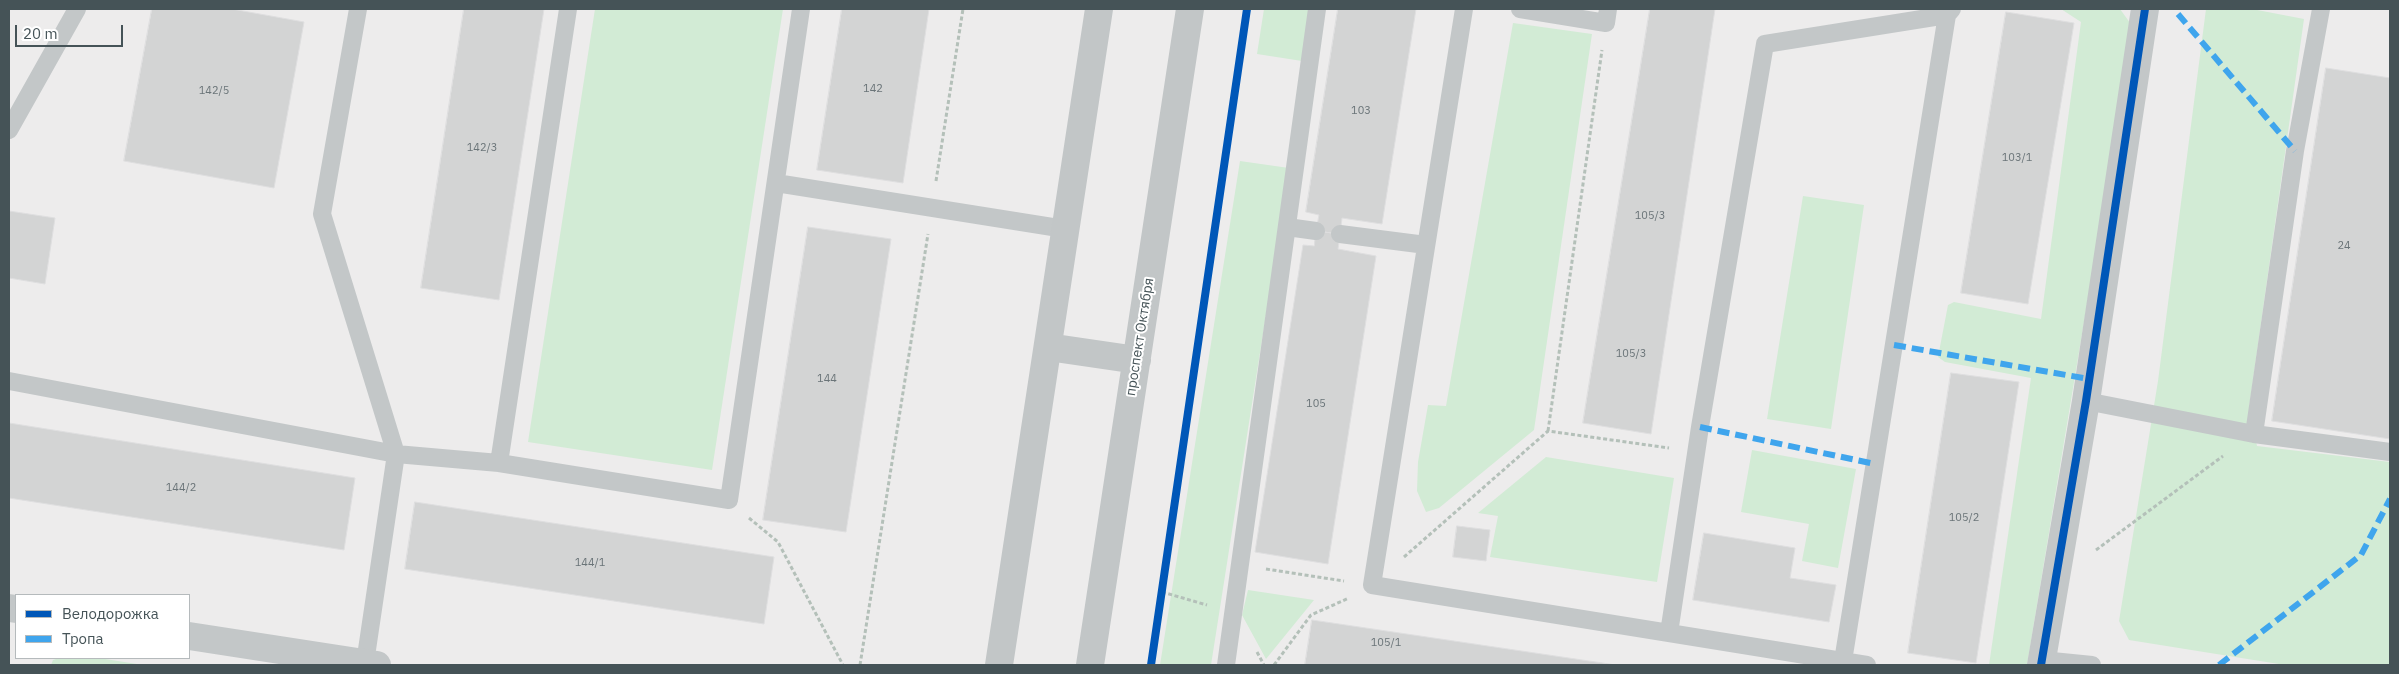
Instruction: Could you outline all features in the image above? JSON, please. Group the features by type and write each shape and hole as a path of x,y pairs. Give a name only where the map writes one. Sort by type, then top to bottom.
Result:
{"main road":[{"path":"999,665 1099,9"},
{"name":"проспект Октября","path":"1090,665 1190,9"},
{"path":"1048,347 1136,360"}],"street":[{"path":"2042,662 2086,401 2145,9"},
{"path":"190,636 371,664"}],"lane":[{"path":"9,130 77,9"},
{"path":"358,9 322,214 396,454 371,664"},
{"path":"498,463 568,9"},
{"path":"9,381 396,454 498,463 729,500 802,9"},
{"path":"1226,665 1317,9"},
{"path":"1464,9 1372,585 1867,665"},
{"path":"1520,9 1607,16"},
{"path":"2254,434 2295,151 2321,9"},
{"path":"1669,633 1765,44 1950,12 1843,661"},
{"path":"776,183 1066,229"},
{"path":"1287,227 1316,230"},
{"path":"1340,234 1426,245"},
{"path":"2086,401 2254,434 2390,452"},
{"path":"2042,662 2092,665"}],"path":[{"path":"860,665 963,9"},
{"path":"1274,665 1311,615 1342,603 1372,585 1548,431 1607,16"},
{"path":"1548,431 1697,452"},
{"path":"2096,550 2254,434"},
{"path":"729,500 778,542 843,665"},
{"path":"1240,565 1372,585"},
{"path":"1161,601 1164,582"}],"green space":[{"path":"595,9 783,9 712,470 528,442"},
{"path":"1264,9 1310,9 1302,61 1257,54"},
{"path":"2061,9 2120,9 2133,27 2027,665 1989,665 2031,378 1945,362 1938,357 1948,305 1954,302 2041,319 2081,22"},
{"path":"2206,9 2252,9 2304,19 2249,408 2257,446 2390,462 2390,665 2285,665 2129,640 2119,621 2158,381"},
{"path":"1513,23 1592,34 1534,430 1439,508 1426,512 1417,491 1418,462 1428,405 1446,406"},
{"path":"1240,161 1289,168 1211,665 1160,665"},
{"path":"1803,196 1864,205 1831,429 1767,419"},
{"path":"1752,450 1856,469 1838,568 1802,561 1809,524 1741,512"},
{"path":"1546,457 1674,478 1657,582 1490,557 1498,516 1478,513"},
{"path":"1248,590 1314,600 1266,659 1242,615"},
{"path":"105,659 143,665 51,665 53,660"}],"building":[{"path":"152,9 232,9 304,22 274,188 124,161"},
{"path":"464,9 544,9 499,300 421,288"},
{"path":"842,9 929,9 903,183 817,170"},
{"path":"1338,9 1416,9 1382,224 1342,218 1340,234 1316,231 1319,215 1306,212"},
{"path":"1650,9 1715,9 1651,434 1583,423"},
{"path":"2006,12 2074,23 2028,304 1961,293"},
{"path":"2326,68 2390,78 2390,439 2272,421"},
{"path":"9,211 55,218 45,284 9,278"},
{"path":"808,227 891,239 846,532 763,520"},
{"path":"1316,231 1340,234 1338,249 1376,256 1328,564 1255,552 1303,245 1314,246"},
{"path":"1951,373 2019,382 1976,663 1908,653"},
{"path":"9,423 355,478 344,550 9,498"},
{"path":"415,502 774,557 764,624 405,569"},
{"path":"1457,526 1490,530 1486,561 1453,557"},
{"path":"1704,533 1795,548 1790,578 1836,585 1829,622 1693,600"},
{"path":"1312,620 1616,665 1305,665"}],"marked path":[{"path":"2178,14 2295,151"},
{"path":"1894,345 2089,379"},
{"path":"1700,427 1875,464"},
{"path":"2219,665 2361,555 2390,499"}],"cycle path":[{"path":"1151,665 1247,9"},
{"path":"2041,665 2086,401 2145,9"}]}
